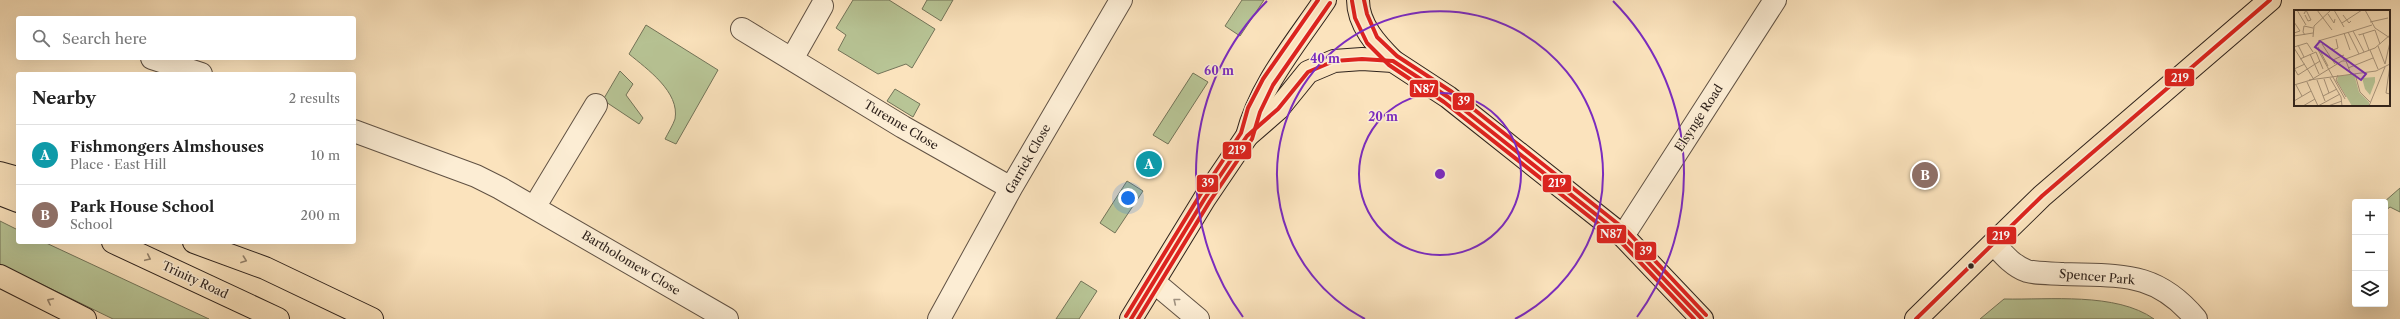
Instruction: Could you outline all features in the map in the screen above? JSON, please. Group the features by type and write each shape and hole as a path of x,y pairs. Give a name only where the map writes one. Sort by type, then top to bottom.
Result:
{"main road":[{"path":"1246,136 1254,110 1268,82 1325,0"},
{"path":"1358,0 1361,16 1372,40 1392,61 1448,97 1623,236 1702,319"},
{"path":"1916,319 2042,196 2270,0"},
{"path":"1130,319 1204,198 1246,136 1278,108 1308,72 1334,61 1362,59 1392,61"},
{"path":"0,173 16,177"},
{"path":"0,194 16,200"},
{"name":"Trinity Road","path":"117,244 278,319"},
{"path":"199,244 265,268 372,319"},
{"path":"0,276 84,319"}],"street":[{"name":"Garrick Close","path":"939,319 1011,188 1120,0"},
{"name":"Elsynge Road","path":"1623,236 1775,0"},
{"path":"792,59 822,6"},
{"name":"Turenne Close","path":"742,29 903,127 1011,188"},
{"path":"162,60 190,66"},
{"path":"535,206 596,105"},
{"name":"Bartholomew Close","path":"356,132 476,176 535,206 726,319"},
{"name":"Spencer Park","path":"1994,244 2010,261 2026,270 2125,277 2151,282 2168,292 2196,319"},
{"path":"1154,282 1198,319"}],"green space":[{"path":"853,0 889,0 935,29 912,68 906,64 878,74 838,50 846,35 836,28"},
{"path":"927,0 953,0 941,21 922,9"},
{"path":"1242,0 1264,0 1240,36 1225,26"},
{"path":"646,25 718,70 676,144 665,139 675,119 675,109 672,100 661,82 629,54"},
{"path":"620,71 633,84 626,95 643,118 639,124 603,100"},
{"path":"1193,73 1208,82 1168,144 1153,135"},
{"path":"895,89 920,104 913,117 887,101"},
{"path":"1127,181 1143,191 1115,233 1100,223"},
{"path":"2400,188 2400,212 2390,207 2388,209 2387,199"},
{"path":"0,221 16,229 16,244 48,244 209,319 113,319 0,264"},
{"path":"1081,281 1097,291 1079,319 1056,319"},
{"path":"2004,299 2082,299 2102,301 2138,310 2154,319 1980,319"}],"transit line":[{"name":"39","path":"1126,316 1200,195 1241,133 1248,108 1263,79 1318,0"},
{"name":"39","path":"1364,0 1367,14 1377,37 1397,56 1452,92 1627,231 1706,315"},
{"name":"219","path":"1916,319 2042,196 2270,0"},
{"name":"N87","path":"1352,1 1355,18 1367,43 1389,65 1444,102 1619,240 1694,319"},
{"name":"N87","path":"1138,319 1210,201 1252,139 1260,112 1273,85 1330,3"},
{"name":"219","path":"1131,319 1205,198 1247,136 1278,109 1308,72 1334,61 1362,59 1393,61 1448,97 1623,236 1702,319"}],"place":[{"name":"Fishmongers Almshouses","path":"1149,164"},
{"name":"Park House School","path":"1925,175"}]}
